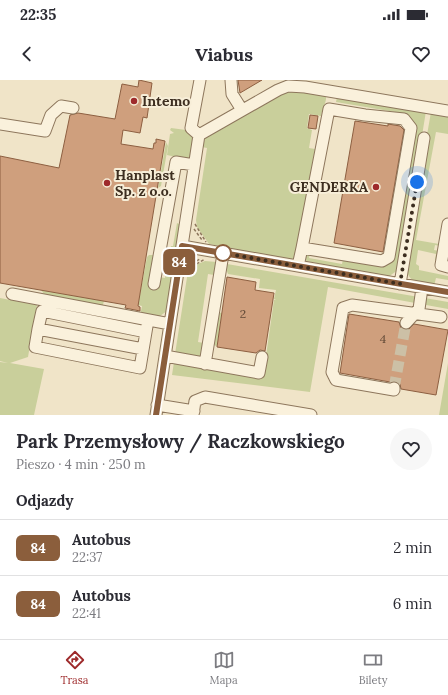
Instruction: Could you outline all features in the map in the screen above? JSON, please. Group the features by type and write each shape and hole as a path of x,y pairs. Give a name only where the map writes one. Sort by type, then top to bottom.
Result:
{"street":[{"path":"199,135 191,128 200,80"},
{"path":"231,80 232,94 242,110"},
{"path":"199,135 288,83 448,112"},
{"path":"298,266 332,91"},
{"path":"0,124 45,131 50,115 61,106 73,108"},
{"path":"302,248 382,262 390,257 411,128 404,119 329,109"},
{"path":"199,135 157,410 194,413 195,401 205,397 311,415"},
{"path":"400,284 424,138"},
{"path":"154,284 176,162 194,165"},
{"path":"170,196 189,199"},
{"path":"448,224 441,266 448,267"},
{"path":"182,246 448,292"},
{"path":"205,364 223,254"},
{"path":"406,323 419,309 422,288"},
{"path":"12,294 170,324"},
{"path":"394,388 394,390 336,380 332,372 343,308 352,304 441,317"},
{"path":"146,332 42,312 35,347 140,368 143,349 146,332 148,320"},
{"path":"38,329 143,349"},
{"path":"165,356 259,373 262,357"}],"path":[{"path":"187,272 190,266 204,259 207,244 196,228 195,220"}],"green space":[{"path":"288,90 326,95 321,116 309,114 307,128 312,130 309,148 315,149 295,257 291,260 231,251 231,248 209,244 197,227 196,220 207,148 202,147 206,136"},
{"path":"337,97 426,111 402,259 398,270 388,277 306,261 305,258 308,253 310,253 309,258 342,264 343,259 382,265 415,125 407,114 336,102"},
{"path":"431,112 448,115 448,134 436,132 416,240 439,244 442,227 440,246 435,245 434,250 439,251 437,261 435,260 436,254 418,250 416,264 419,266 419,270 448,276 448,280 436,278 434,286 422,284 410,278 405,261"},
{"path":"171,128 186,130 193,137 191,158 189,160 167,155 170,134 174,133 170,130"},
{"path":"166,142 168,146 161,186 158,188"},
{"path":"177,223 181,225 175,264 172,263 171,268 174,269 167,311 157,318 140,316 142,306 138,305 147,257 149,255 155,255 159,277 165,278 168,260 163,259 164,256 169,257 171,246 173,246"},
{"path":"205,261 217,262 214,275 208,274 198,342 204,343 202,354 200,358 175,354 188,271 191,267"},
{"path":"227,264 448,302 448,309 328,287 310,392 172,375 174,362 263,377 274,300 276,300 274,299 276,290 259,288 260,279 228,274 226,269"},
{"path":"41,290 104,301 102,308 50,297 44,294"},
{"path":"0,298 37,305 28,357 10,363 44,369 34,415 0,415 0,362 8,363 0,361"},
{"path":"218,312 222,313 217,346 213,345"},
{"path":"448,363 448,415 439,415"}],"building":[{"path":"139,80 152,83 147,118 143,117 140,133 123,130 121,144 153,149 156,139 165,141 138,306 140,307 140,311 125,308 126,305 0,283 0,156 59,168 70,115 78,113 115,119 122,84 138,87"},
{"path":"238,80 262,80 240,93"},
{"path":"310,115 318,116 316,129 308,128"},
{"name":"GENDERKA","path":"355,121 388,126 388,124 400,126 404,130 383,252 334,243"},
{"path":"227,277 256,282 255,290 274,293 265,351 260,350 256,353 217,347"},
{"path":"349,314 399,322 401,328 405,330 408,330 414,324 448,330 436,395 401,389 400,384 394,381 390,382 340,373"}],"tunnel":[{"path":"394,388 406,323"}],"bus line":[{"name":"84","path":"156,415 182,246 448,292"}],"place":[{"name":"Intemo","path":"134,101"},
{"name":"Hanplast Sp. z o.o.","path":"107,183"},
{"name":"GENDERKA","path":"376,187"}],"route":[{"path":"223,253 400,284 417,182"}]}
